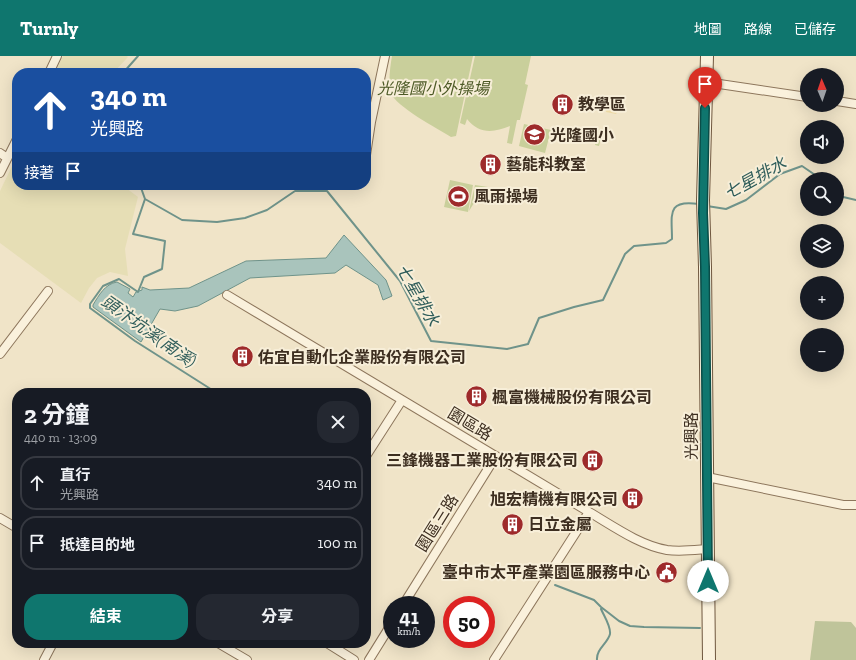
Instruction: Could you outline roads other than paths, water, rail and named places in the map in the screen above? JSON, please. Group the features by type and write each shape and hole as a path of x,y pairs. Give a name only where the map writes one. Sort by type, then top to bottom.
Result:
{"main road":[{"path":"706,82 707,56"},
{"name":"光興路","path":"706,82 703,213 705,267 709,660"}],"street":[{"path":"51,68 57,56"},
{"path":"371,122 386,56"},
{"path":"706,82 800,96"},
{"path":"844,102 856,104"},
{"path":"0,174 12,148"},
{"path":"0,153 7,158"},
{"path":"0,354 48,291"},
{"name":"園區路","path":"227,295 589,512 634,537 660,548 669,550 708,549"},
{"path":"371,448 402,400"},
{"name":"園區三路","path":"409,596 496,456"},
{"path":"707,477 843,505 856,505"},
{"path":"494,660 589,512"},
{"path":"0,518 12,525"},
{"path":"369,660 383,637"},
{"path":"44,660 50,648"},
{"path":"226,648 246,660"},
{"path":"335,648 354,660"}],"water":[{"path":"344,235 386,280 392,296 383,300 378,285 346,265 335,273 250,278 198,306 175,311 160,309 141,342 93,307 103,290 113,283 117,282 130,289 128,293 133,297 136,292 142,290 142,287 150,290 189,288 246,261 326,258"}],"waterway":[{"name":"七星排水","path":"127,68 138,56"},
{"name":"七星排水","path":"707,206 726,209 746,200 780,174 802,166 811,172"},
{"name":"七星排水","path":"142,190 145,199 182,220 217,222 245,218 267,210 295,191 327,191 400,281 431,341 507,349 528,344 539,318 603,300 625,254 634,246 666,243 672,239 672,216 676,207 681,204 688,203 699,204"},
{"name":"七星排水","path":"844,197 856,200"},
{"name":"頭汴坑溪(南溪)","path":"145,199 133,234 165,241 162,269 144,277 138,292 119,279 103,286 90,304 90,308 135,341 209,388"},
{"name":"頭汴坑溪(南溪)","path":"555,585 594,600 619,621 630,626 700,628"},
{"name":"頭汴坑溪(南溪)","path":"597,660 598,653 610,634 608,624 601,609"}],"place":[{"name":"教學區","path":"563,104"},
{"name":"光隆國小","path":"534,135"},
{"name":"藝能科教室","path":"490,164"},
{"name":"風雨操場","path":"459,196"},
{"name":"佑宜自動化企業股份有限公司","path":"243,357"},
{"name":"楓富機械股份有限公司","path":"477,397"},
{"name":"三鋒機器工業股份有限公司","path":"593,460"},
{"name":"旭宏精機有限公司","path":"633,499"},
{"name":"日立金屬","path":"512,524"},
{"name":"臺中市太平產業園區服務中心","path":"666,572"}],"park label":[{"name":"光隆國小外操場","path":"433,88"}]}
